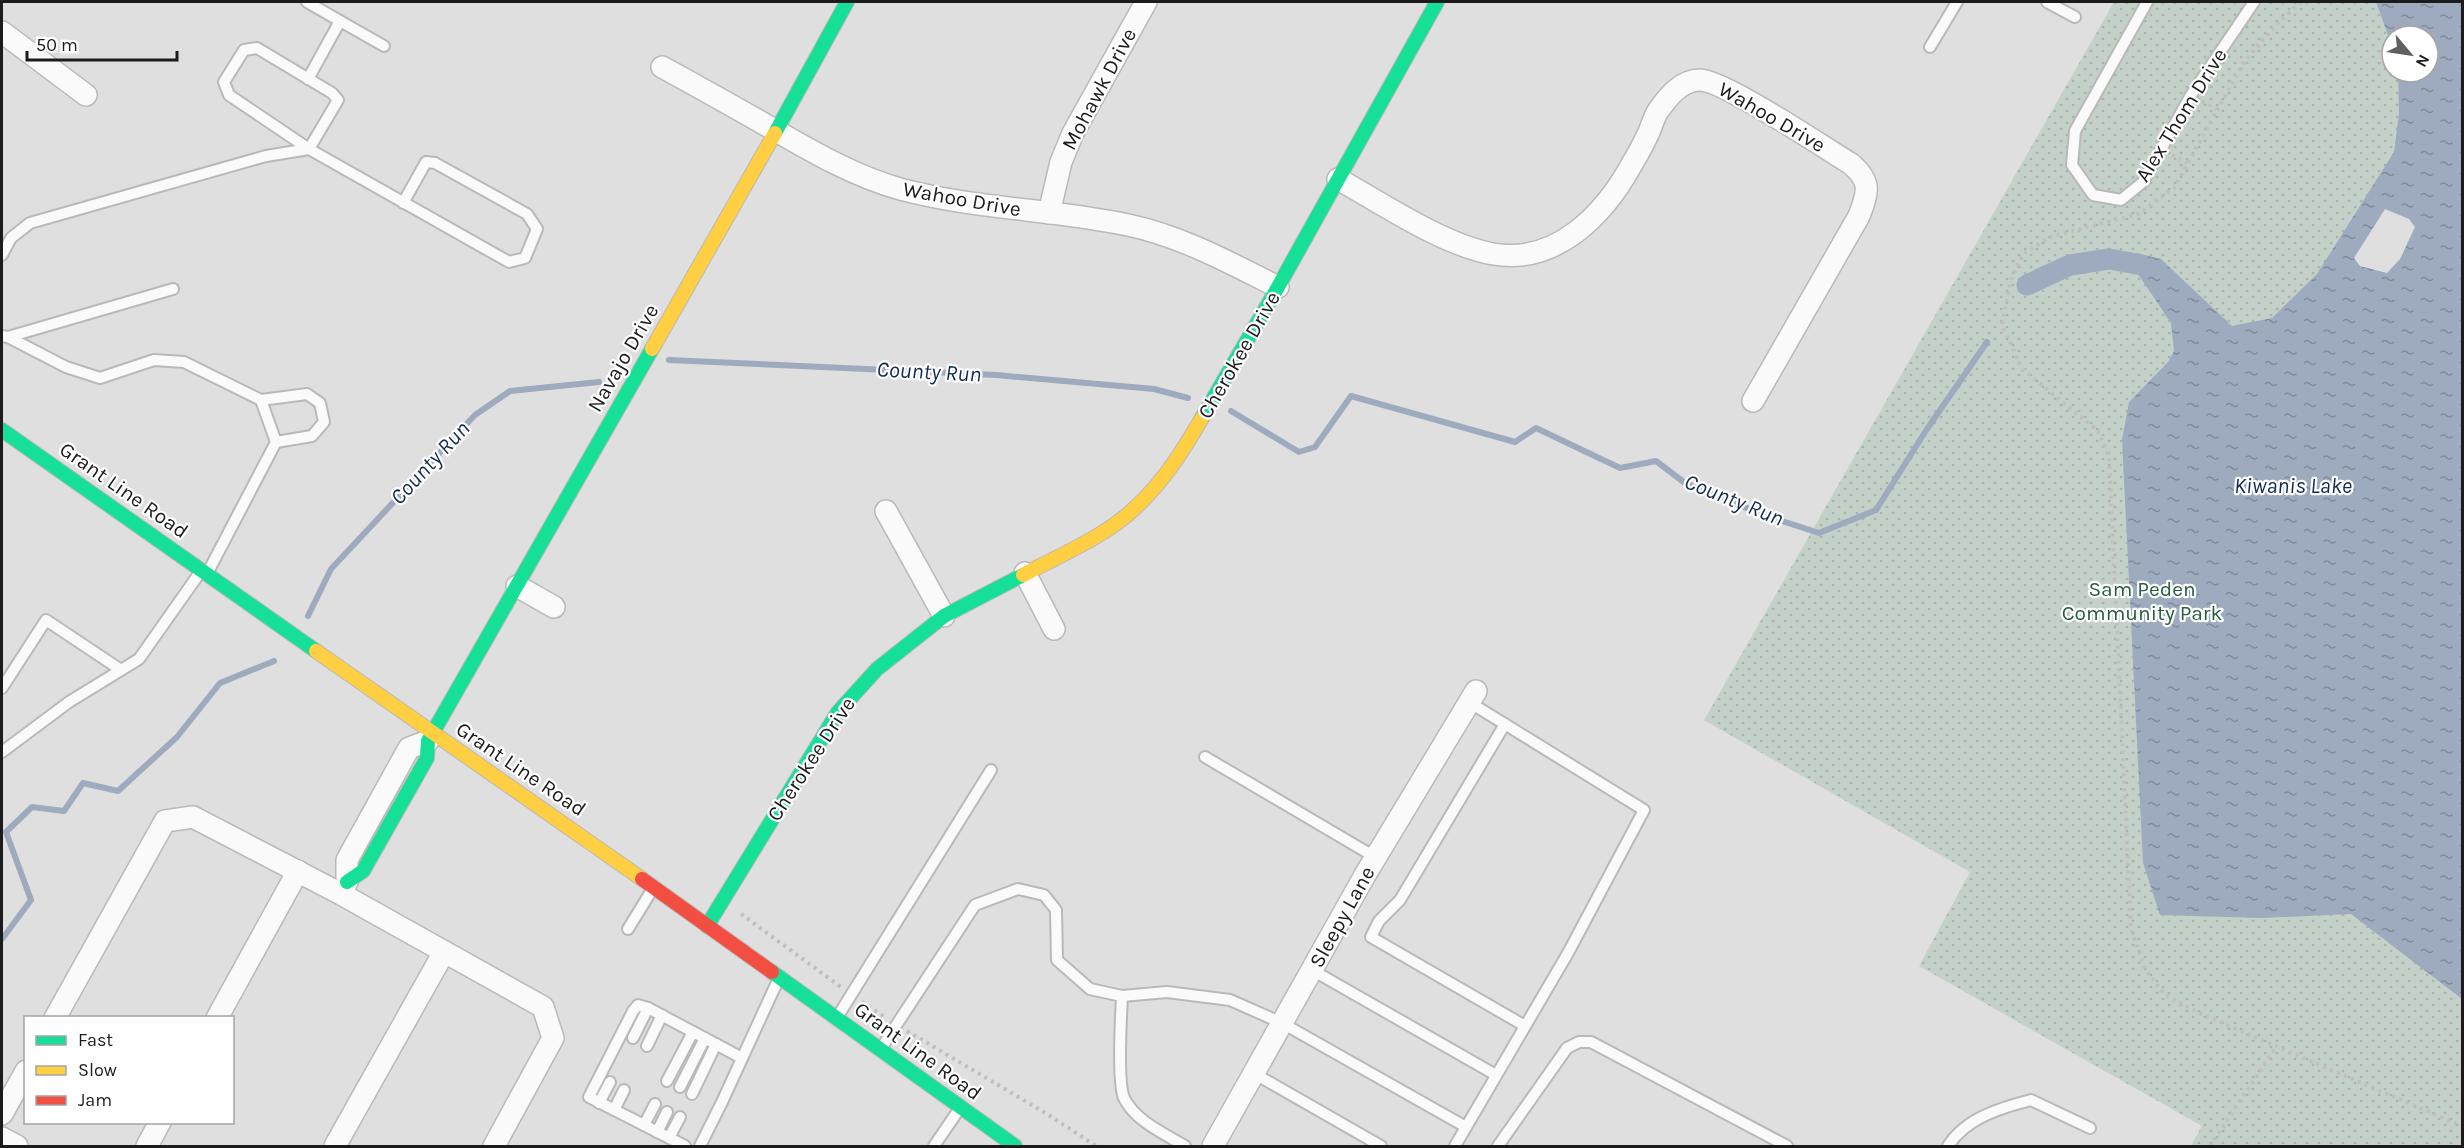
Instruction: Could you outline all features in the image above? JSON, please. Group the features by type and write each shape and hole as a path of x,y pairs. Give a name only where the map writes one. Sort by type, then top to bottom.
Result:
{"street":[{"name":"Navajo Drive","path":"430,738 776,131 847,2"},
{"name":"Mohawk Drive","path":"1049,213 1062,162 1073,133 1146,2"},
{"name":"Cherokee Drive","path":"707,926 838,712 877,669 944,616 1093,538 1137,507 1155,488 1188,442 1278,287 1437,2"},
{"path":"2,32 86,95"},
{"name":"Wahoo Drive","path":"662,67 850,171 899,189 980,206 1083,216 1131,225 1178,240 1219,257 1278,287"},
{"name":"Wahoo Drive","path":"1338,179 1437,233 1475,249 1494,254 1537,253 1576,233 1593,219 1631,166 1650,130 1656,113 1678,88 1701,80 1726,89 1851,164 1862,174 1867,187 1859,216 1753,401"},
{"name":"Grant Line Road","path":"2,430 204,573 430,738 654,888 1015,1146"},
{"path":"886,510 944,616"},
{"path":"1025,573 1054,629"},
{"path":"517,586 554,607"},
{"name":"Sleepy Lane","path":"1220,1144 1282,1023 1375,857 1473,697"},
{"path":"344,888 347,860 409,748 430,738"},
{"path":"56,1016 165,821 193,817 298,871 344,888 444,952 543,1007 554,1038 494,1146"},
{"path":"218,1016 298,871"},
{"path":"335,1146 444,952"},
{"path":"2,1114 24,1075"},
{"path":"147,1146 159,1124"},
{"path":"2,1138 17,1146"}],"lane":[{"path":"307,2 384,46"},
{"path":"1930,47 1957,2"},
{"path":"2047,2 2075,17"},
{"name":"Alex Thom Drive","path":"2147,2 2075,131 2072,165 2093,195 2121,200 2143,182 2191,95 2254,2"},
{"path":"308,79 340,21"},
{"path":"2,255 11,238 30,223 267,156 309,149 338,100 332,93 257,48 251,47 244,50 224,82 229,95 309,149 403,203 509,262 525,258 537,229 527,214 435,163 426,162 403,203"},
{"path":"4,337 173,289"},
{"path":"4,337 66,367 100,378 154,360 184,362 261,400 307,394 320,403 324,422 312,435 276,442"},
{"path":"2,751 69,702 139,659 204,573 276,442 261,400"},
{"path":"2,687 46,620 121,670"},
{"path":"1455,1146 1568,953 1644,810 1505,724 1473,697"},
{"path":"1505,724 1400,900 1379,921 1371,937 1525,1026"},
{"path":"1205,757 1375,857"},
{"path":"836,1018 991,770"},
{"path":"628,929 654,888"},
{"path":"880,1050 975,904 1018,889 1044,895 1056,910 1057,960 1090,989 1122,996 1167,992 1230,1000 1282,1023 1466,1127"},
{"path":"1312,970 1496,1075"},
{"path":"700,1146 779,978"},
{"path":"1122,996 1120,1060 1124,1097 1142,1119 1185,1146"},
{"path":"685,1146 589,1097 633,1011 638,1005 648,1008 742,1058"},
{"path":"633,1038 648,1008"},
{"path":"647,1046 662,1015"},
{"path":"667,1081 693,1032"},
{"path":"680,1087 705,1038"},
{"path":"1498,1146 1567,1047 1579,1042 1591,1042 1787,1146"},
{"path":"692,1094 716,1044"},
{"path":"1255,1074 1381,1146"},
{"path":"599,1103 610,1082"},
{"path":"614,1110 624,1090"},
{"path":"1948,1146 1955,1136 1992,1110 2031,1100 2090,1128"},
{"path":"644,1125 655,1104"},
{"path":"933,1146 961,1107"},
{"path":"657,1132 667,1112"},
{"path":"669,1138 680,1117"}],"path":[{"path":"2301,2 2274,27 2244,62 2174,188 2138,214 2050,237 2022,254 2010,282 2002,325 2022,369 2098,431 2109,457 2131,929 2145,969 2165,994 2201,1014 2463,1126"},
{"path":"736,911 897,1025 1047,1114 1096,1146"},
{"path":"2210,1146 2276,1047"}],"green space":[{"name":"Sam Peden Community Park","path":"2114,2 2462,2 2462,1146 2191,1146 2202,1126 1919,966 1970,872 1704,720"}],"water":[{"name":"Kiwanis Lake","path":"2376,2 2462,2 2462,999 2351,914 2262,918 2160,915 2143,863 2122,440 2129,402 2168,362 2174,351 2171,323 2138,274 2136,253 2161,259 2232,326 2272,318 2317,274 2394,152 2399,113 2398,84 2440,84 2440,24 2384,24"}],"pier":[{"path":"2385,209 2409,219 2415,227 2400,259 2387,273 2360,266 2354,258"}],"waterway":[{"name":"County Run","path":"2027,285 2070,265 2109,259 2137,264"},
{"name":"County Run","path":"1231,411 1299,452 1315,447 1351,396 1515,442 1536,428 1620,468 1656,461 1685,483 1764,515 1819,533 1876,510 1927,429 1987,342"},
{"name":"County Run","path":"669,360 996,375 1154,389 1188,398"},
{"name":"County Run","path":"308,616 331,569 475,415 510,391 599,382"},
{"name":"County Run","path":"2,939 31,900 6,832 32,807 64,811 83,783 118,791 177,737 220,683 274,661"}],"traffic: fast":[{"path":"775,133 847,2"},
{"path":"1202,418 1437,2"},
{"path":"347,882 363,871 427,758 428,741 652,349"},
{"path":"2,430 316,651"},
{"path":"707,926 838,712 877,669 944,616 1023,575"},
{"path":"772,972 1015,1146"}],"traffic: slow":[{"path":"652,349 775,133"},
{"path":"1023,575 1083,544 1125,517 1165,475 1202,418"},
{"path":"316,651 642,879"}],"traffic: jam":[{"path":"642,879 772,972"}]}
